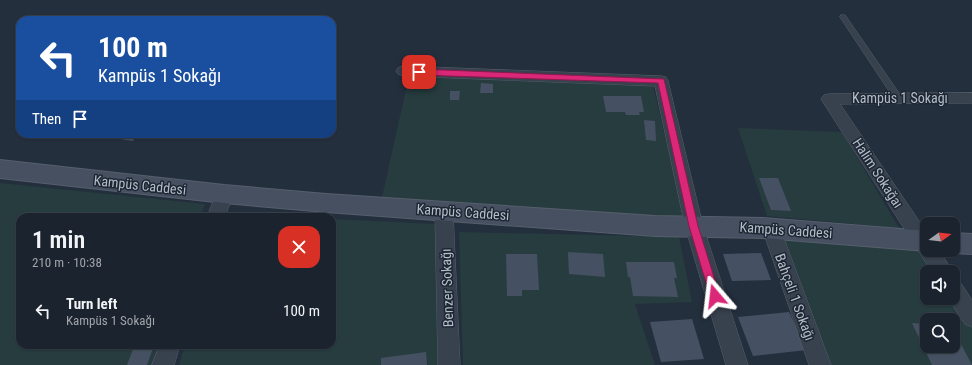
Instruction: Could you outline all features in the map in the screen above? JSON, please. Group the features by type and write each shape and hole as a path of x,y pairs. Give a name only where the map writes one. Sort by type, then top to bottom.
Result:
{"street":[{"path":"404,71 661,81 694,226 736,365"},
{"name":"Kampüs 1 Sokağı","path":"829,99 972,98"},
{"name":"Halim Sokağaı","path":"829,99 920,236"},
{"name":"Kampüs Caddesi","path":"0,169 224,194 444,212 654,226 770,228 920,244"},
{"path":"217,213 224,194"},
{"name":"Benzer Sokağı","path":"444,212 449,365"},
{"name":"Bahçeli 1 Sokağı","path":"770,228 820,365"},
{"path":"960,243 972,244"},
{"path":"960,299 972,317"},
{"path":"163,365 169,349"}],"lane":[{"path":"843,17 898,98"}],"green space":[{"path":"409,76 653,86 685,219 382,197"},
{"path":"738,128 842,132 899,228 767,216"},
{"path":"0,183 205,204 202,213 16,213 16,349 157,349 151,365 0,365"},
{"path":"336,219 436,224 440,365 179,365 184,349 336,349"},
{"path":"459,232 679,237 692,302 635,304 655,365 463,365"},
{"path":"781,236 920,249 920,257 926,257 931,265 920,265 920,305 957,305 972,328 972,365 830,365"}],"building":[{"path":"481,83 493,84 493,93 480,93"},
{"path":"450,91 460,91 459,100 450,100"},
{"path":"603,96 641,96 644,112 639,112 640,115 626,115 625,112 606,112"},
{"path":"644,120 655,121 656,141 646,140"},
{"path":"114,138 135,138 133,141"},
{"path":"759,178 778,178 791,211 771,210"},
{"path":"568,252 603,254 605,277 569,274"},
{"path":"761,253 771,280 732,281 723,254"},
{"path":"506,254 537,254 539,290 522,290 522,296 507,296"},
{"path":"626,262 674,262 677,278 674,278 678,297 633,296"},
{"path":"789,312 807,350 753,356 738,317"},
{"path":"692,319 704,359 661,362 650,322"},
{"path":"912,323 920,324 920,340"},
{"path":"960,342 972,365 932,365 926,353 960,353"},
{"path":"133,349 153,349 147,365 127,365"},
{"path":"426,352 427,365 381,365 381,358"}],"route":[{"path":"419,72 661,81 694,226 715,296"}]}
